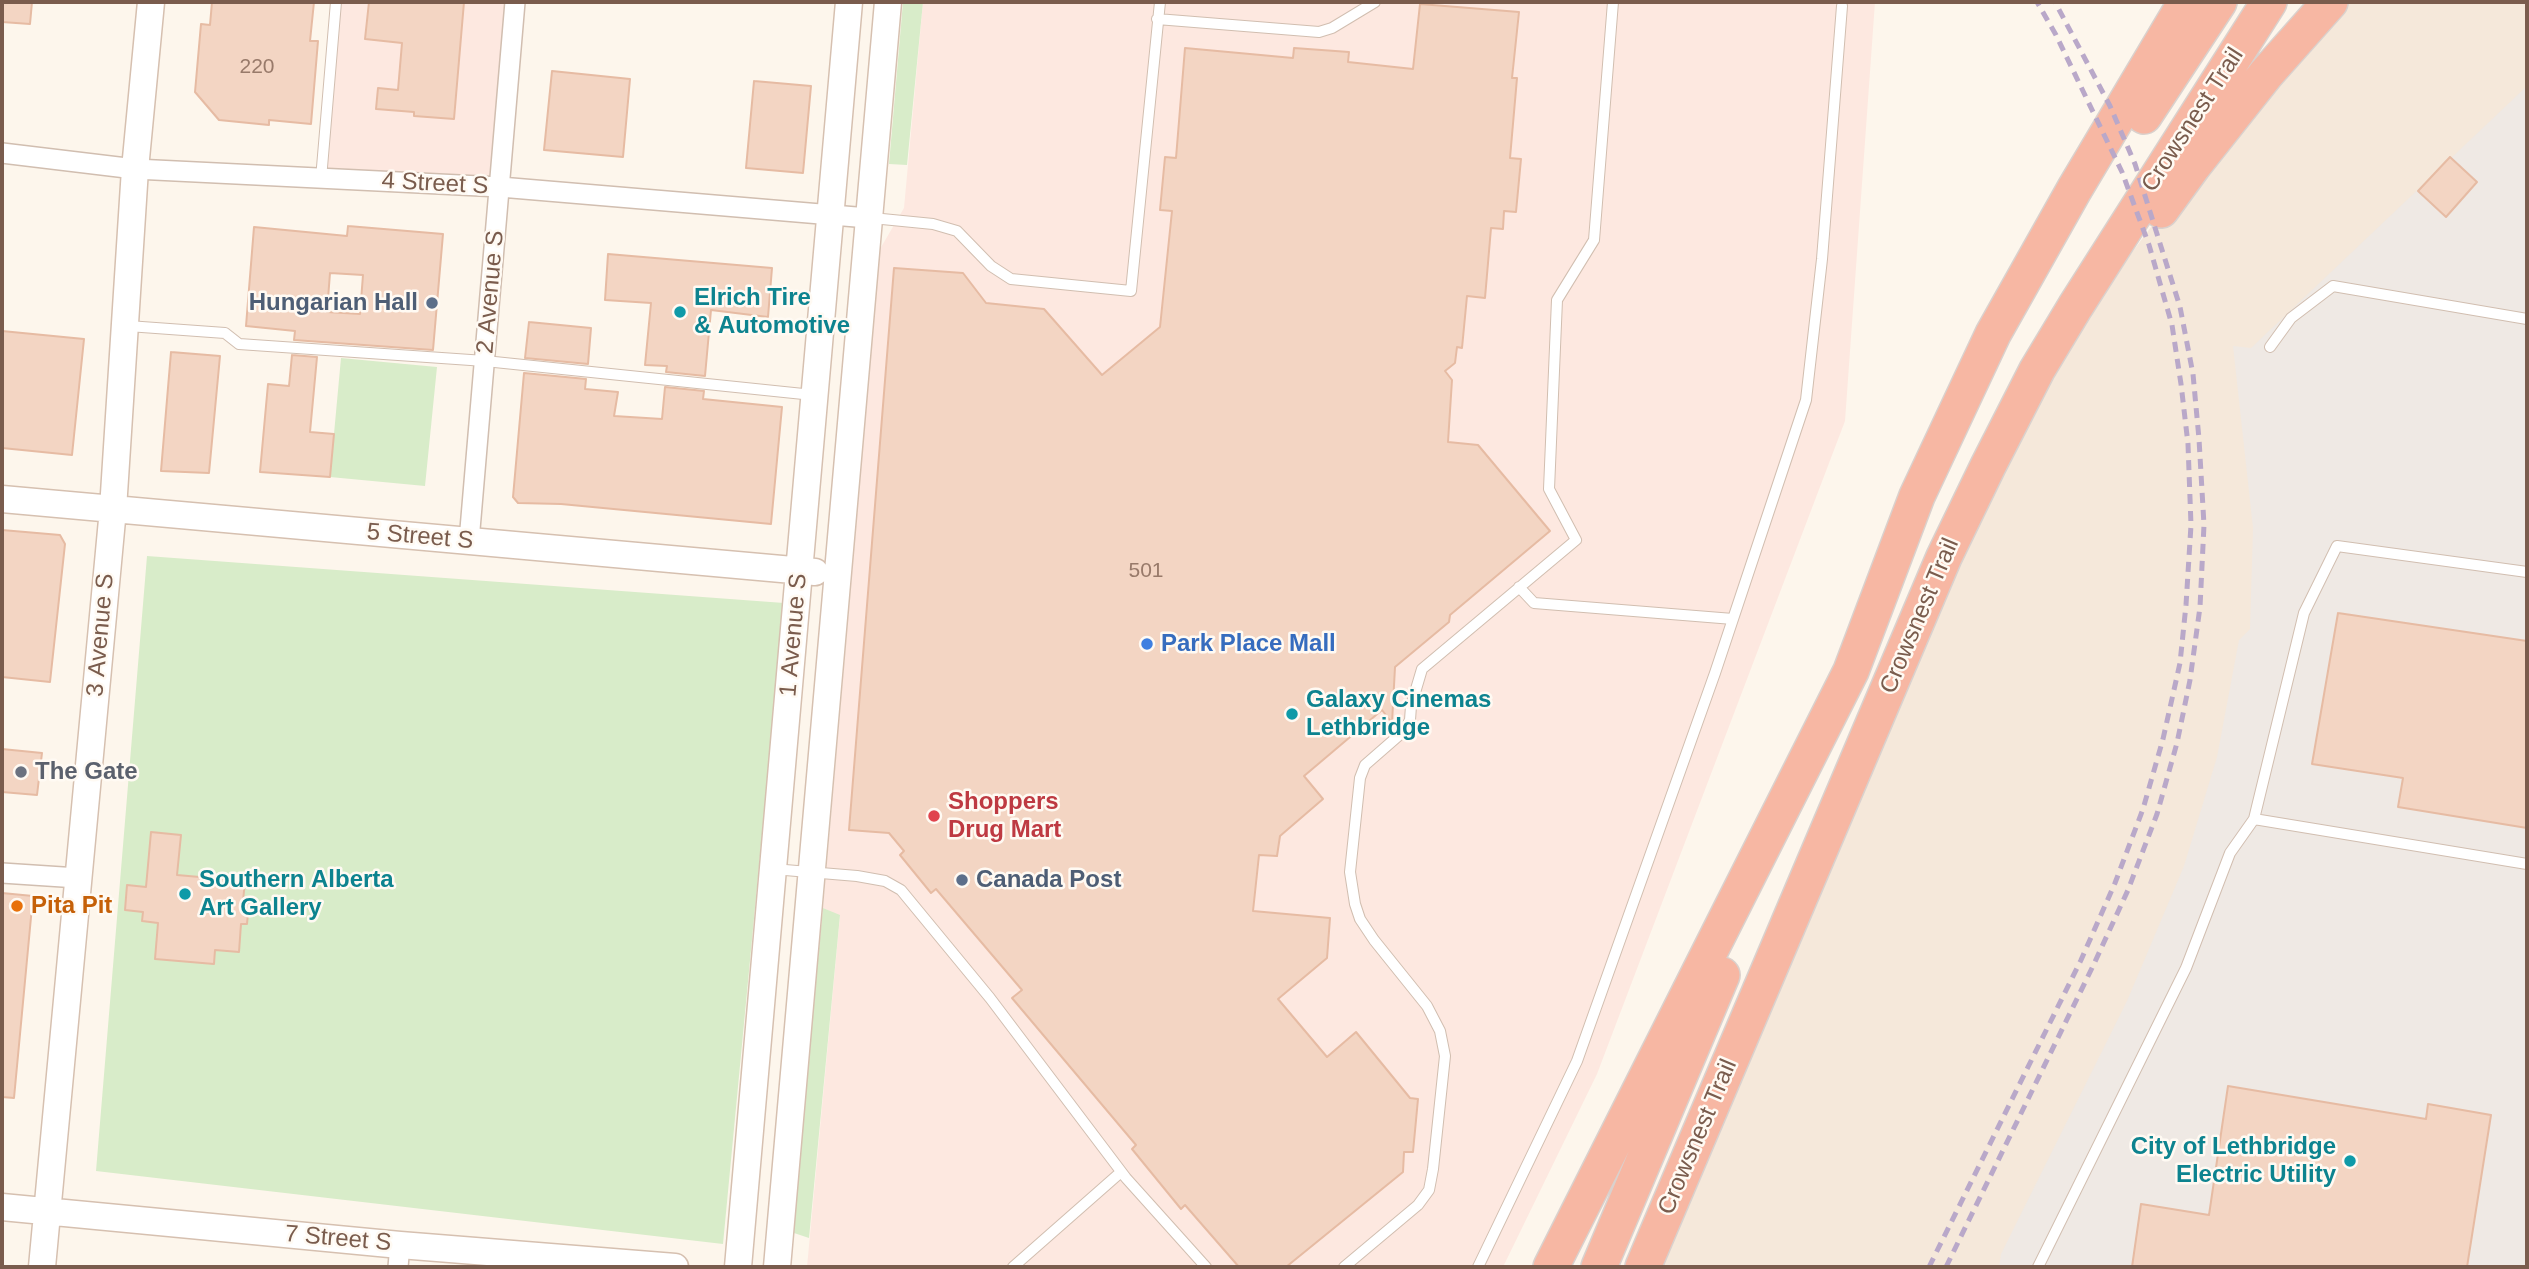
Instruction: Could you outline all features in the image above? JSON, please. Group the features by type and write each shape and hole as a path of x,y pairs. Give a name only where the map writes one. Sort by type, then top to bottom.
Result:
{"highway":[{"path":"1551,1267 1851,671 1917,496 1993,334 2074,190 2186,2"},
{"name":"Crowsnest Trail","path":"1599,1267 1851,671 1987,375 2032,294 2109,170 2220,2"},
{"name":"Crowsnest Trail","path":"1643,1267 1944,557 2037,370 2269,2"},
{"path":"1944,557 2130,255 2193,166 2266,75 2330,2"},
{"path":"1660,1267 1794,908"}],"street":[{"name":"3 Avenue S","path":"42,1267 113,509 135,169 152,2"},
{"name":"2 Avenue S","path":"469,541 515,2"},
{"name":"1 Avenue S","path":"738,1267 849,2"},
{"name":"1 Avenue S","path":"777,1267 888,2"},
{"name":"4 Street S","path":"2,153 135,169 500,187 868,218"},
{"name":"5 Street S","path":"2,499 838,574"},
{"path":"2,873 78,878"},
{"name":"7 Street S","path":"2,1207 399,1256 675,1267"}],"lane":[{"path":"321,179 336,2"},
{"path":"868,218 946,226 957,231 991,265 1011,279 1131,291 1160,2"},
{"path":"1157,19 1319,32 1332,28 1375,2"},
{"path":"1344,1267 1418,1205 1429,1190 1445,1056 1440,1031 1427,1006 1374,940 1360,919 1355,904 1350,872 1360,778 1365,765 1404,731 1410,720 1411,706 1422,669 1576,540 1549,489 1558,300 1594,240 1613,2"},
{"path":"1478,1267 1577,1061 1733,619 1808,391 1822,259 1842,6"},
{"path":"2270,347 2291,318 2333,286 2527,319"},
{"path":"126,326 225,333 239,344 485,361 814,395"},
{"path":"2038,1267 2186,968 2230,853 2254,819 2304,613 2337,546 2527,572"},
{"path":"1519,587 1534,603 1733,619"},
{"path":"2254,819 2527,864"},
{"path":"773,869 885,881 901,890 990,998 1121,1172 1206,1267"},
{"path":"1013,1267 1121,1172"}],"shaded area":[{"path":"336,2 515,2 500,187 321,179"},
{"path":"923,2 1875,2 1845,421 1597,1074 1503,1267 807,1267 840,916 823,908 880,249 904,208"},
{"path":"2330,2 2527,2 2527,1267 1643,1267 2037,370 2130,255 2266,74"},
{"path":"2527,86 2527,1267 1999,1267 2001,1254 2127,1001 2184,866 2217,757 2239,640 2250,629 2253,528 2233,346 2251,348"}],"green space":[{"path":"903,2 923,2 907,165 889,164"},
{"path":"341,358 437,367 425,486 330,477"},
{"path":"147,556 784,603 723,1244 96,1171"},
{"path":"823,908 840,915 809,1238 791,1232"}],"building":[{"path":"2,2 32,2 30,24 2,22"},
{"path":"212,2 314,2 310,41 318,41 311,124 269,120 269,125 219,120 195,92 201,24 210,25"},
{"path":"369,2 464,2 454,119 414,116 414,112 376,109 378,88 398,90 402,43 365,39"},
{"name":"Park Place Mall","path":"1420,4 1519,12 1512,78 1517,78 1510,158 1521,159 1516,212 1504,211 1503,229 1491,228 1485,298 1467,296 1462,348 1457,347 1455,363 1445,371 1452,380 1448,442 1478,445 1550,531 1450,615 1449,622 1395,667 1392,723 1382,710 1304,776 1323,799 1280,836 1277,856 1259,855 1253,911 1330,918 1327,958 1278,999 1327,1057 1356,1032 1410,1098 1418,1099 1413,1152 1404,1152 1403,1172 1286,1267 1239,1267 1185,1205 1181,1209 1132,1149 1136,1145 1012,998 1022,990 936,889 931,893 900,855 904,851 889,833 849,830 894,268 963,273 986,303 1044,309 1102,375 1160,327 1172,211 1160,210 1165,157 1176,158 1185,48 1293,58 1294,48 1349,52 1348,62 1413,69"},
{"path":"552,71 630,79 623,157 544,150"},
{"path":"754,81 811,86 803,173 746,168"},
{"path":"2450,157 2477,182 2446,217 2418,191"},
{"path":"348,226 443,234 433,350 294,340 295,331 246,326 254,227 347,236","holes":["330,273 363,275 360,314 327,312"]},
{"name":"Elrich Tire & Automotive","path":"608,254 772,268 768,317 711,310 705,376 666,372 667,366 645,365 651,303 605,300"},
{"path":"529,322 591,328 588,364 525,358"},
{"path":"2,331 84,339 72,455 2,448"},
{"path":"171,352 220,356 209,473 161,471"},
{"path":"292,355 317,357 310,432 334,434 330,477 260,472 268,384 289,386"},
{"path":"524,373 586,379 585,389 618,392 614,416 662,419 665,387 704,391 703,399 782,407 771,524 561,504 518,503 513,497"},
{"path":"2,530 60,535 65,544 50,682 2,677"},
{"path":"2338,613 2527,641 2527,828 2398,807 2403,778 2312,764"},
{"name":"The Gate","path":"2,749 42,753 37,795 2,792"},
{"name":"Southern Alberta Art Gallery","path":"151,832 181,835 177,875 245,881 243,901 249,902 247,924 241,924 239,952 215,950 214,964 155,959 158,923 142,921 143,912 125,910 127,885 146,887"},
{"path":"2,893 33,896 14,1098 2,1097"},
{"name":"City of Lethbridge Electric Utility","path":"2228,1086 2426,1119 2428,1104 2491,1115 2467,1267 2132,1267 2141,1204 2209,1215"}],"railway":[{"path":"1929,1267 2081,960 2115,883 2143,809 2163,739 2180,663 2186,605 2191,525 2188,444 2172,325 2149,245 2122,172 2056,35 2037,2"},
{"path":"1946,1267 2128,890 2157,814 2177,743 2190,680 2200,607 2204,525 2199,439 2193,374 2180,307 2135,164 2110,106 2055,2"}],"place":[{"name":"Hungarian Hall","path":"432,303"},
{"name":"Elrich Tire & Automotive","path":"680,312"},
{"name":"Park Place Mall","path":"1147,644"},
{"name":"Galaxy Cinemas Lethbridge","path":"1292,714"},
{"name":"The Gate","path":"21,772"},
{"name":"Shoppers Drug Mart","path":"934,816"},
{"name":"Canada Post","path":"962,880"},
{"name":"Southern Alberta Art Gallery","path":"185,894"},
{"name":"Pita Pit","path":"17,906"},
{"name":"City of Lethbridge Electric Utility","path":"2350,1161"}]}
